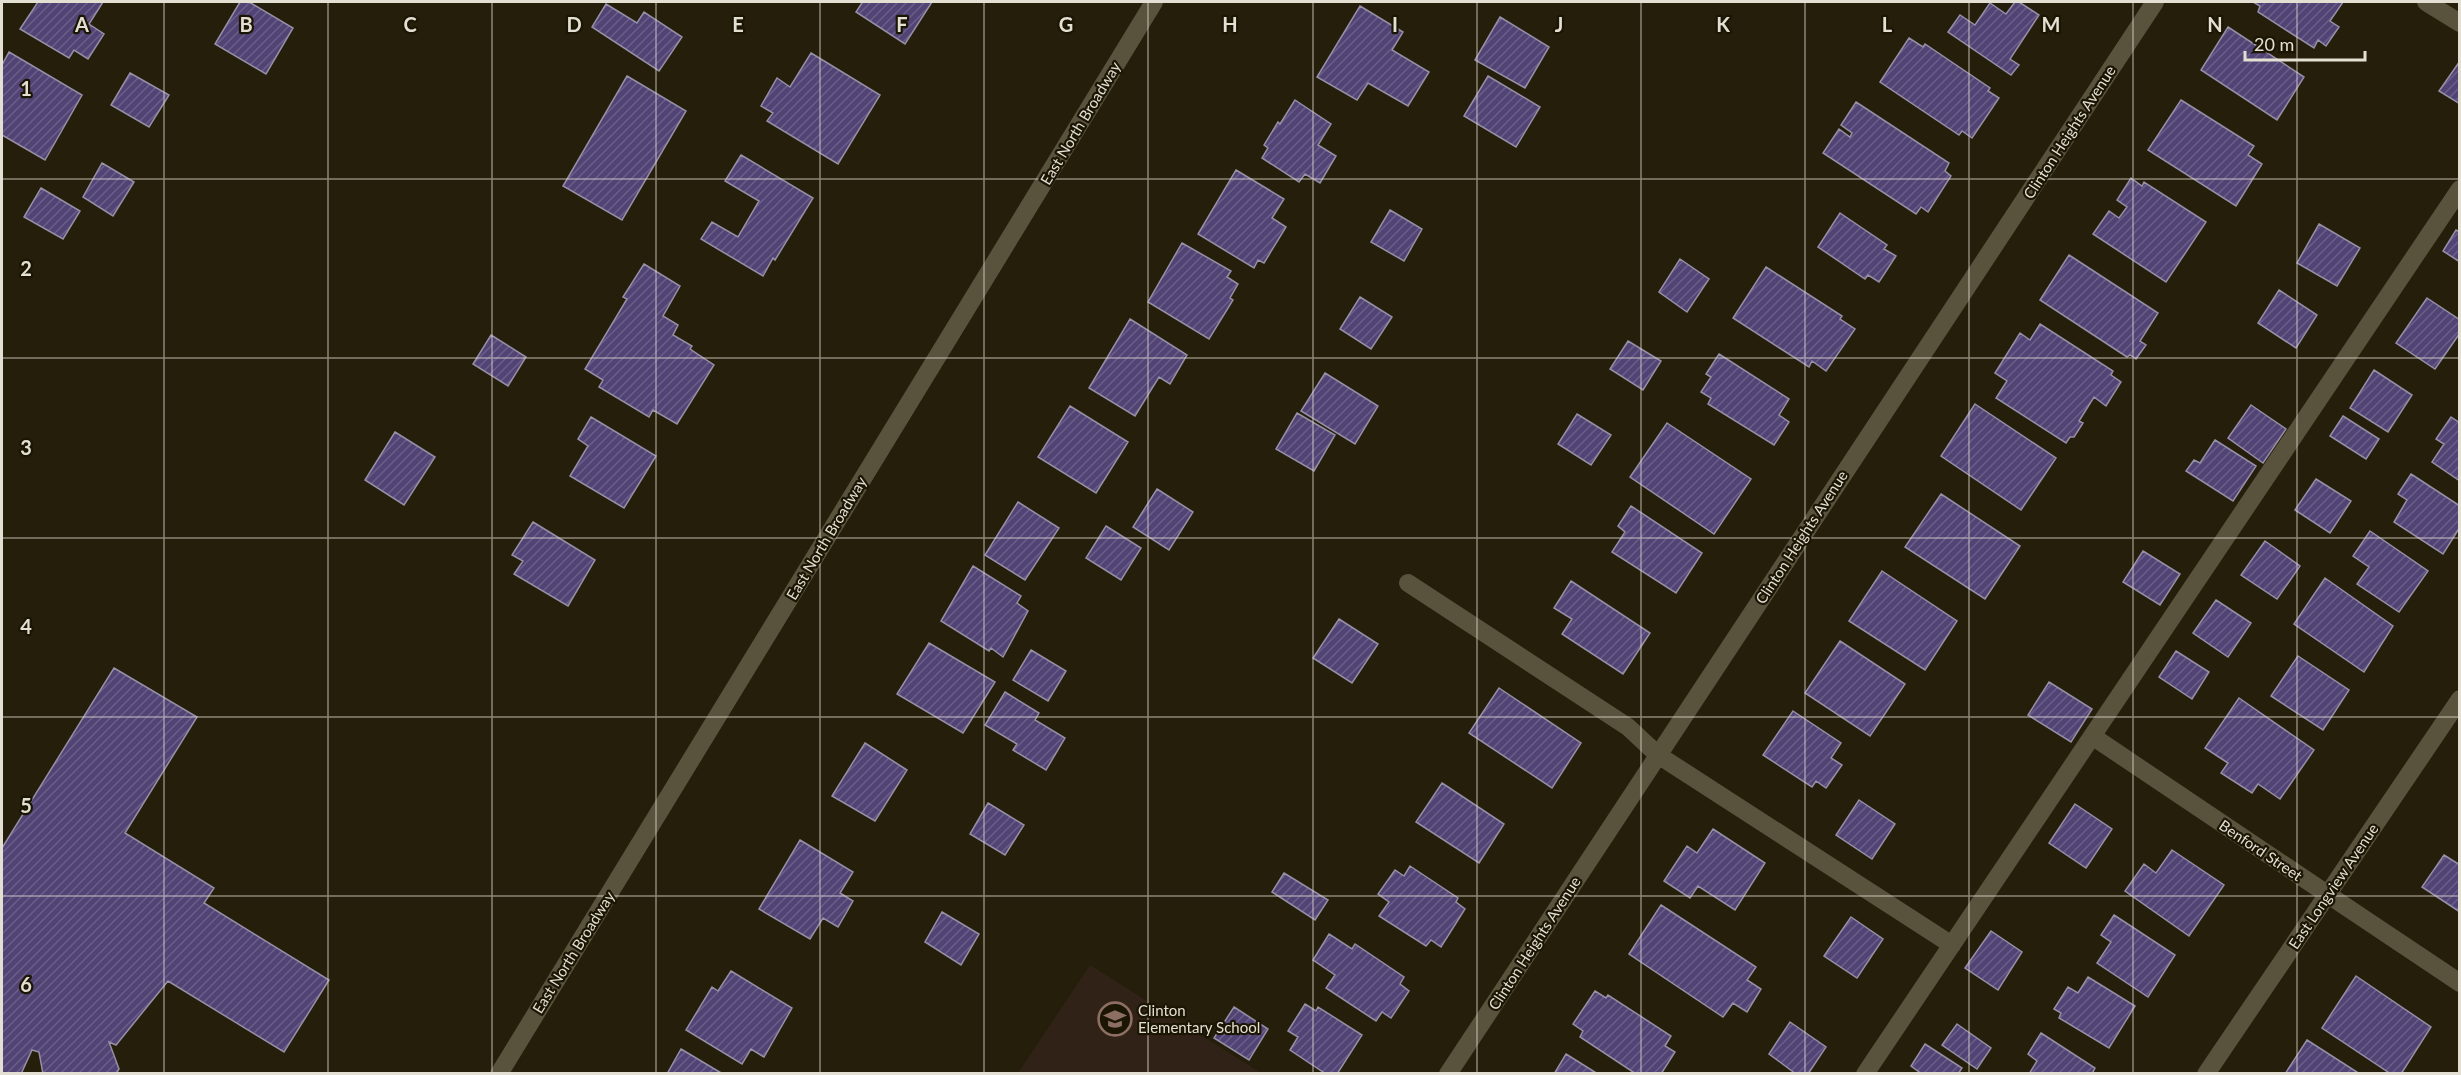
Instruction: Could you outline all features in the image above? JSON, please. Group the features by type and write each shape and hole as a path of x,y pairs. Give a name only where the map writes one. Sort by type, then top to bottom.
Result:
{"street":[{"name":"East North Broadway","path":"499,1074 1154,2"},
{"name":"Clinton Heights Avenue","path":"1448,1074 2155,2"},
{"path":"2426,2 2460,23"},
{"path":"1865,1074 2460,189"},
{"path":"1408,583 1619,721 1658,755 1952,945"},
{"name":"East Longview Avenue","path":"2206,1074 2460,699"},
{"name":"Benford Street","path":"2092,736 2460,983"}],"shaded area":[{"name":"Clinton Elementary School","path":"1090,965 1261,1073 1018,1073"}],"building":[{"path":"38,2 103,2 89,24 104,34 88,59 74,50 69,58 20,29"},
{"path":"240,2 249,2 293,28 266,74 215,44"},
{"path":"860,2 932,2 905,44 856,12 862,3"},
{"path":"2015,2 2019,2 2039,15 2010,59 2019,65 2011,75 1948,32 1960,15 1975,25 1990,3 2006,14"},
{"path":"2253,2 2343,2 2330,21 2339,27 2326,46 2318,40 2314,48 2258,12 2260,6"},
{"path":"606,4 637,23 644,12 682,37 659,71 592,27"},
{"path":"1360,6 1403,32 1392,50 1429,72 1408,106 1368,83 1357,100 1317,77"},
{"path":"1500,17 1549,47 1525,88 1475,60"},
{"path":"2228,27 2304,77 2277,120 2201,70"},
{"path":"1909,38 1923,47 1925,44 1990,88 1988,91 1999,98 1972,138 1962,131 1959,135 1880,82"},
{"path":"9,52 82,95 45,160 2,135 2,65"},
{"path":"811,53 880,95 838,164 767,121 773,113 761,106 777,78 790,87"},
{"path":"2460,61 2460,104 2439,91"},
{"path":"130,73 169,95 149,127 111,105"},
{"path":"627,76 686,111 622,220 563,186"},
{"path":"1488,76 1540,107 1516,147 1464,116"},
{"path":"1295,100 1331,124 1318,145 1336,156 1320,183 1305,174 1299,182 1262,158 1268,148 1264,145"},
{"path":"2181,100 2254,146 2248,155 2262,164 2236,206 2148,150"},
{"path":"1856,102 1949,163 1945,171 1951,176 1928,212 1921,207 1916,214 1823,153 1839,129 1850,137 1852,133 1841,125"},
{"path":"741,155 813,198 763,276 701,239 712,222 738,237 759,201 725,181"},
{"path":"102,163 134,182 113,216 83,197"},
{"path":"1236,170 1284,199 1272,218 1286,227 1264,263 1258,260 1254,268 1198,234"},
{"path":"2131,178 2142,186 2144,182 2206,222 2166,282 2093,234 2109,211 2119,218 2127,207 2117,200"},
{"path":"41,188 80,211 63,239 24,217"},
{"path":"1390,210 1422,229 1404,261 1371,242"},
{"path":"1840,213 1887,245 1884,249 1896,256 1879,282 1868,275 1865,279 1818,247"},
{"path":"2319,224 2360,248 2337,286 2297,263"},
{"path":"2456,230 2460,232 2460,262 2443,251"},
{"path":"1182,243 1231,271 1227,277 1238,284 1230,298 1233,300 1209,339 1148,302"},
{"path":"2069,255 2158,313 2140,341 2146,345 2136,359 2130,355 2127,357 2040,300"},
{"path":"1680,259 1709,279 1687,312 1659,292"},
{"path":"644,264 680,286 663,316 678,325 673,335 692,346 690,349 714,365 677,424 653,410 649,417 599,387 603,380 585,369 627,299 623,297"},
{"path":"1766,267 1842,316 1840,319 1855,329 1826,371 1812,361 1809,367 1733,318"},
{"path":"2279,290 2317,315 2296,348 2258,323"},
{"path":"1360,297 1392,317 1371,349 1340,329"},
{"path":"2427,298 2460,320 2460,333 2435,369 2396,343"},
{"path":"1130,319 1187,355 1170,384 1159,377 1135,416 1089,388"},
{"path":"2040,324 2113,371 2111,375 2121,382 2106,406 2094,397 2079,421 2083,423 2074,437 2070,437 2066,443 1996,398 2007,381 1995,373 2020,333 2030,340"},
{"path":"491,335 526,357 508,386 473,364"},
{"path":"1628,341 1661,361 1643,390 1610,369"},
{"path":"1719,354 1789,399 1779,415 1789,422 1774,445 1708,404 1711,398 1701,392 1711,377 1706,374"},
{"path":"2374,370 2412,395 2388,432 2350,408"},
{"path":"1325,373 1378,406 1355,444 1301,411"},
{"path":"1975,404 2056,458 2021,510 1941,456"},
{"path":"2251,405 2286,429 2263,463 2228,438"},
{"path":"1070,406 1128,442 1096,493 1038,457"},
{"path":"1297,413 1335,435 1314,471 1276,449"},
{"path":"1577,414 1611,435 1591,465 1558,444"},
{"path":"2343,416 2379,439 2366,459 2330,436"},
{"path":"591,417 656,456 624,508 570,476 588,446 578,439"},
{"path":"2451,417 2460,423 2460,481 2432,462 2444,444 2436,439"},
{"path":"1667,423 1751,479 1714,534 1630,477"},
{"path":"395,432 435,457 404,505 365,480"},
{"path":"2215,440 2256,466 2233,501 2186,471 2194,460 2200,463"},
{"path":"2411,474 2460,506 2460,527 2443,554 2394,522 2407,500 2398,494"},
{"path":"2316,479 2351,501 2330,533 2295,510"},
{"path":"1157,489 1193,512 1169,550 1133,527"},
{"path":"1941,494 2020,546 1985,599 1905,547"},
{"path":"1018,502 1059,528 1025,580 985,555"},
{"path":"1631,506 1702,553 1676,593 1612,552 1625,532 1618,526"},
{"path":"533,522 595,560 568,606 514,574 523,561 512,555"},
{"path":"1106,526 1141,548 1121,580 1086,558"},
{"path":"2370,531 2428,571 2399,612 2357,584 2369,567 2353,556"},
{"path":"2265,541 2300,566 2277,599 2241,575"},
{"path":"2143,551 2180,574 2160,605 2123,582"},
{"path":"973,566 1021,596 1017,603 1028,611 1003,657 991,648 989,651 941,621"},
{"path":"1882,571 1957,621 1925,670 1849,621"},
{"path":"2325,578 2393,626 2364,672 2294,624"},
{"path":"1571,581 1650,633 1623,674 1562,634 1572,619 1554,608"},
{"path":"2216,600 2251,623 2228,657 2193,633"},
{"path":"1339,619 1378,644 1352,683 1313,658"},
{"path":"1840,641 1905,684 1870,736 1805,693"},
{"path":"929,643 995,682 963,733 897,694"},
{"path":"1031,650 1066,671 1048,701 1013,680"},
{"path":"2176,651 2209,672 2192,699 2159,677"},
{"path":"2298,656 2349,690 2323,730 2271,696"},
{"path":"114,668 197,717 125,833 214,888 204,903 329,980 284,1052 168,981 116,1045 109,1042 119,1069 116,1074 43,1074 39,1052 32,1050 21,1074 2,1074 2,848"},
{"path":"2049,682 2092,709 2071,742 2028,715"},
{"path":"1499,688 1581,743 1552,788 1469,733"},
{"path":"1005,692 1039,713 1035,720 1065,738 1046,770 1013,750 1017,744 985,725"},
{"path":"2239,698 2314,750 2280,799 2258,784 2252,793 2221,773 2228,763 2205,748"},
{"path":"1793,711 1841,743 1831,758 1842,765 1826,788 1816,781 1812,787 1763,755"},
{"path":"865,743 907,770 875,821 832,796"},
{"path":"1442,783 1504,824 1479,863 1416,822"},
{"path":"1859,800 1895,824 1872,859 1836,835"},
{"path":"988,803 1024,825 1005,855 970,834"},
{"path":"2075,804 2112,829 2086,868 2049,843"},
{"path":"1713,829 1765,863 1735,910 1698,886 1690,898 1664,881 1687,846 1697,853"},
{"path":"800,840 853,872 840,893 853,901 838,927 823,918 810,939 759,909"},
{"path":"2172,850 2224,885 2189,936 2125,891 2144,864 2156,873"},
{"path":"2444,855 2460,865 2460,912 2422,887"},
{"path":"1410,866 1458,898 1456,902 1465,909 1441,947 1431,940 1426,946 1379,916 1389,902 1378,894 1395,870 1404,876"},
{"path":"1284,873 1328,900 1315,920 1272,892"},
{"path":"1661,905 1756,967 1747,980 1761,989 1747,1012 1733,1003 1723,1017 1629,954"},
{"path":"942,912 979,934 961,965 925,942"},
{"path":"2114,915 2175,955 2148,997 2097,963 2111,942 2101,935"},
{"path":"1851,917 1883,939 1857,978 1824,956"},
{"path":"1991,931 2022,952 1998,990 1965,968"},
{"path":"1329,934 1352,949 1355,944 1404,977 1400,984 1409,991 1391,1018 1382,1012 1376,1021 1326,988 1335,975 1313,960"},
{"path":"731,971 792,1008 764,1057 751,1049 742,1064 686,1030 712,987 718,991"},
{"path":"2356,976 2431,1027 2401,1074 2391,1074 2322,1028"},
{"path":"2088,977 2135,1006 2109,1048 2059,1018 2061,1013 2054,1009 2068,987 2078,993"},
{"path":"1595,991 1606,998 1608,995 1671,1036 1665,1046 1675,1052 1661,1074 1636,1074 1580,1037 1583,1031 1573,1024"},
{"path":"1305,1004 1316,1011 1318,1007 1362,1035 1337,1074 1326,1074 1290,1050 1298,1037 1288,1031"},
{"path":"1234,1007 1268,1029 1249,1060 1214,1038"},
{"path":"1790,1022 1826,1047 1808,1074 1796,1074 1769,1054"},
{"path":"1957,1024 1991,1048 1977,1069 1942,1045"},
{"path":"2041,1033 2095,1068 2092,1074 2029,1074 2037,1061 2028,1054"},
{"path":"2307,1040 2360,1074 2285,1074"},
{"path":"1925,1044 1962,1068 1958,1074 1922,1074 1911,1066"},
{"path":"681,1049 723,1074 667,1074"},
{"path":"1566,1054 1598,1074 1554,1074"}],"place":[{"name":"Clinton Elementary School","path":"1115,1019"}]}
